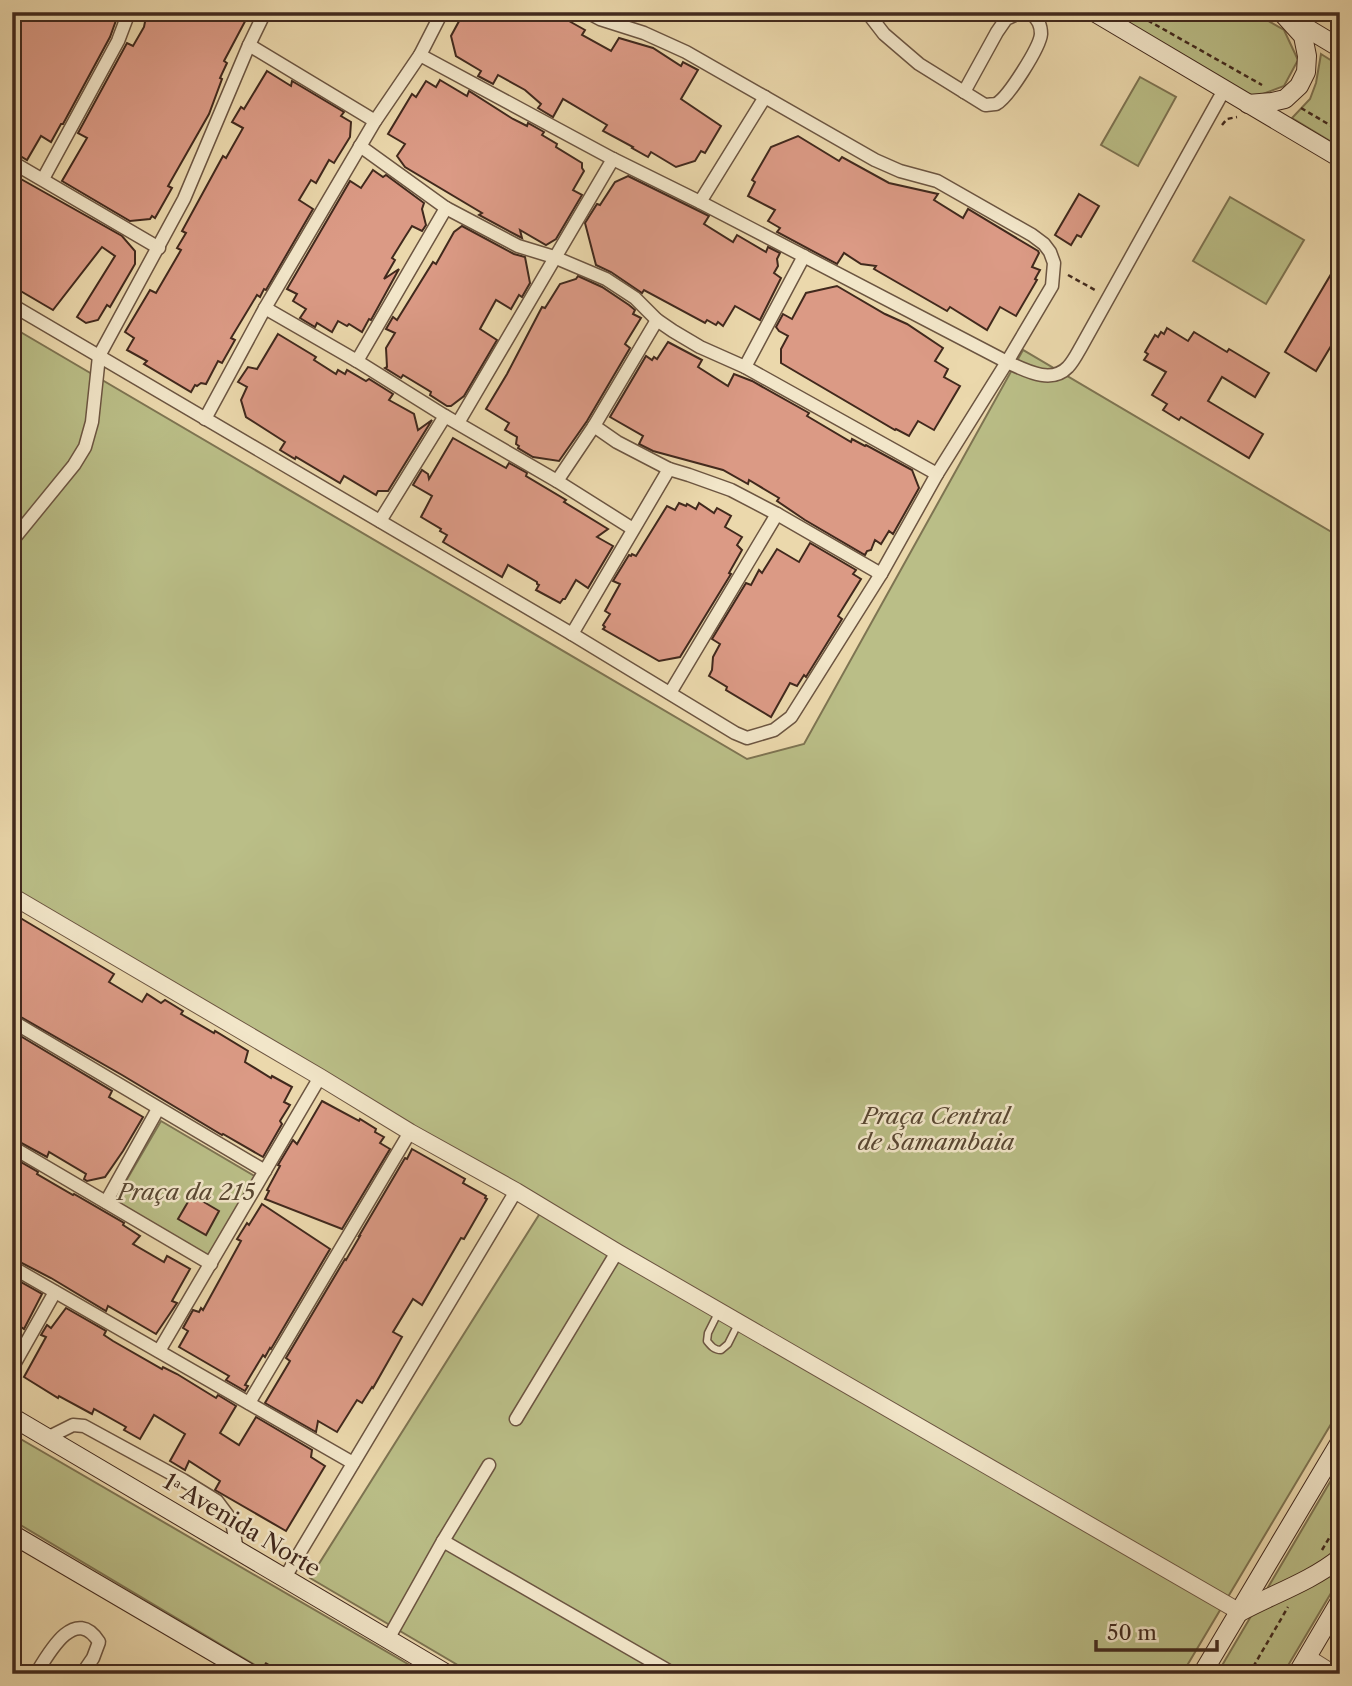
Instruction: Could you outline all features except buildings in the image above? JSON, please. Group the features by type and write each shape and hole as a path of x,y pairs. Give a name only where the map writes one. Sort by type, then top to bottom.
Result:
{"main road":[{"path":"1094,12 1340,158"},
{"path":"1248,104 1285,99 1299,86 1306,72 1307,56 1303,36 1281,13"},
{"path":"1281,13 1340,48"},
{"name":"1ᵃ Avenida Norte","path":"12,1417 447,1674"},
{"path":"1202,1674 1340,1442"},
{"path":"12,1534 251,1674"},
{"path":"1240,1612 1303,1582 1340,1558"},
{"path":"1297,1674 1340,1601"}],"street":[{"path":"43,180 113,51 129,12"},
{"path":"12,541 74,465 85,447 92,422 99,356 184,199 265,12"},
{"path":"205,419 265,307 375,121 420,55 442,12"},
{"path":"12,305 747,738 774,730 791,717 881,575 937,474 1052,286 1054,268 1050,251 1032,235 937,181 900,172 686,52 587,12"},
{"path":"867,12 884,34 919,64 964,92 985,105 995,104 1006,96 1036,51 1041,35 1039,22 1032,14 1022,12 1006,19 964,92"},
{"path":"249,45 375,121"},
{"path":"420,55 613,159 1007,362 1034,374 1048,375 1058,374 1068,368 1081,347 1224,90"},
{"path":"700,202 765,97"},
{"path":"360,146 446,208 518,246 554,257 606,279 635,298 657,320 700,347 745,367 937,474"},
{"path":"458,423 613,159"},
{"path":"12,162 159,248"},
{"path":"356,361 446,208"},
{"path":"745,367 804,256"},
{"path":"265,307 633,529"},
{"path":"557,481 594,426 657,320"},
{"path":"380,521 445,416"},
{"path":"594,426 618,443 669,469 731,491 777,514 881,575"},
{"path":"572,634 669,469"},
{"path":"670,693 777,514"},
{"path":"12,896 410,1132 1240,1612"},
{"path":"12,1021 265,1171"},
{"path":"159,1351 320,1077"},
{"path":"106,1202 158,1109"},
{"path":"249,1403 410,1132"},
{"path":"12,1147 211,1264"},
{"path":"284,1579 516,1191"},
{"path":"516,1419 617,1252"},
{"path":"12,1267 354,1463"},
{"path":"12,1368 55,1292"},
{"path":"47,1438 73,1425 84,1426 183,1480 217,1501 232,1521 237,1551"},
{"path":"388,1639 489,1465"},
{"path":"443,1541 674,1674"},
{"path":"36,1674 54,1646 76,1628 89,1631 99,1642 93,1658 82,1674"},
{"path":"1307,1657 1334,1674"}],"lane":[{"path":"719,1311 707,1340 716,1350 729,1344 739,1322"}],"path":[{"path":"1133,12 1340,131"},
{"path":"1054,268 1094,291"}],"green space":[{"path":"1107,12 1253,12 1284,30 1298,60 1284,86 1252,98"},
{"path":"1321,54 1340,66 1340,147 1292,118 1310,99"},
{"path":"1140,77 1176,97 1138,166 1101,145"},
{"path":"1230,197 1304,240 1266,304 1193,261"},
{"name":"Praça Central de Samambaia","path":"12,327 747,759 804,744 1023,350 1340,537 1340,1409 1182,1674 473,1674 310,1578 542,1210 12,902"},
{"name":"Praça da 215","path":"161,1121 258,1178 209,1260 112,1205"},
{"path":"12,1434 425,1674 270,1674 12,1520"},
{"path":"1340,1465 1340,1578 1283,1674 1217,1674"}]}
